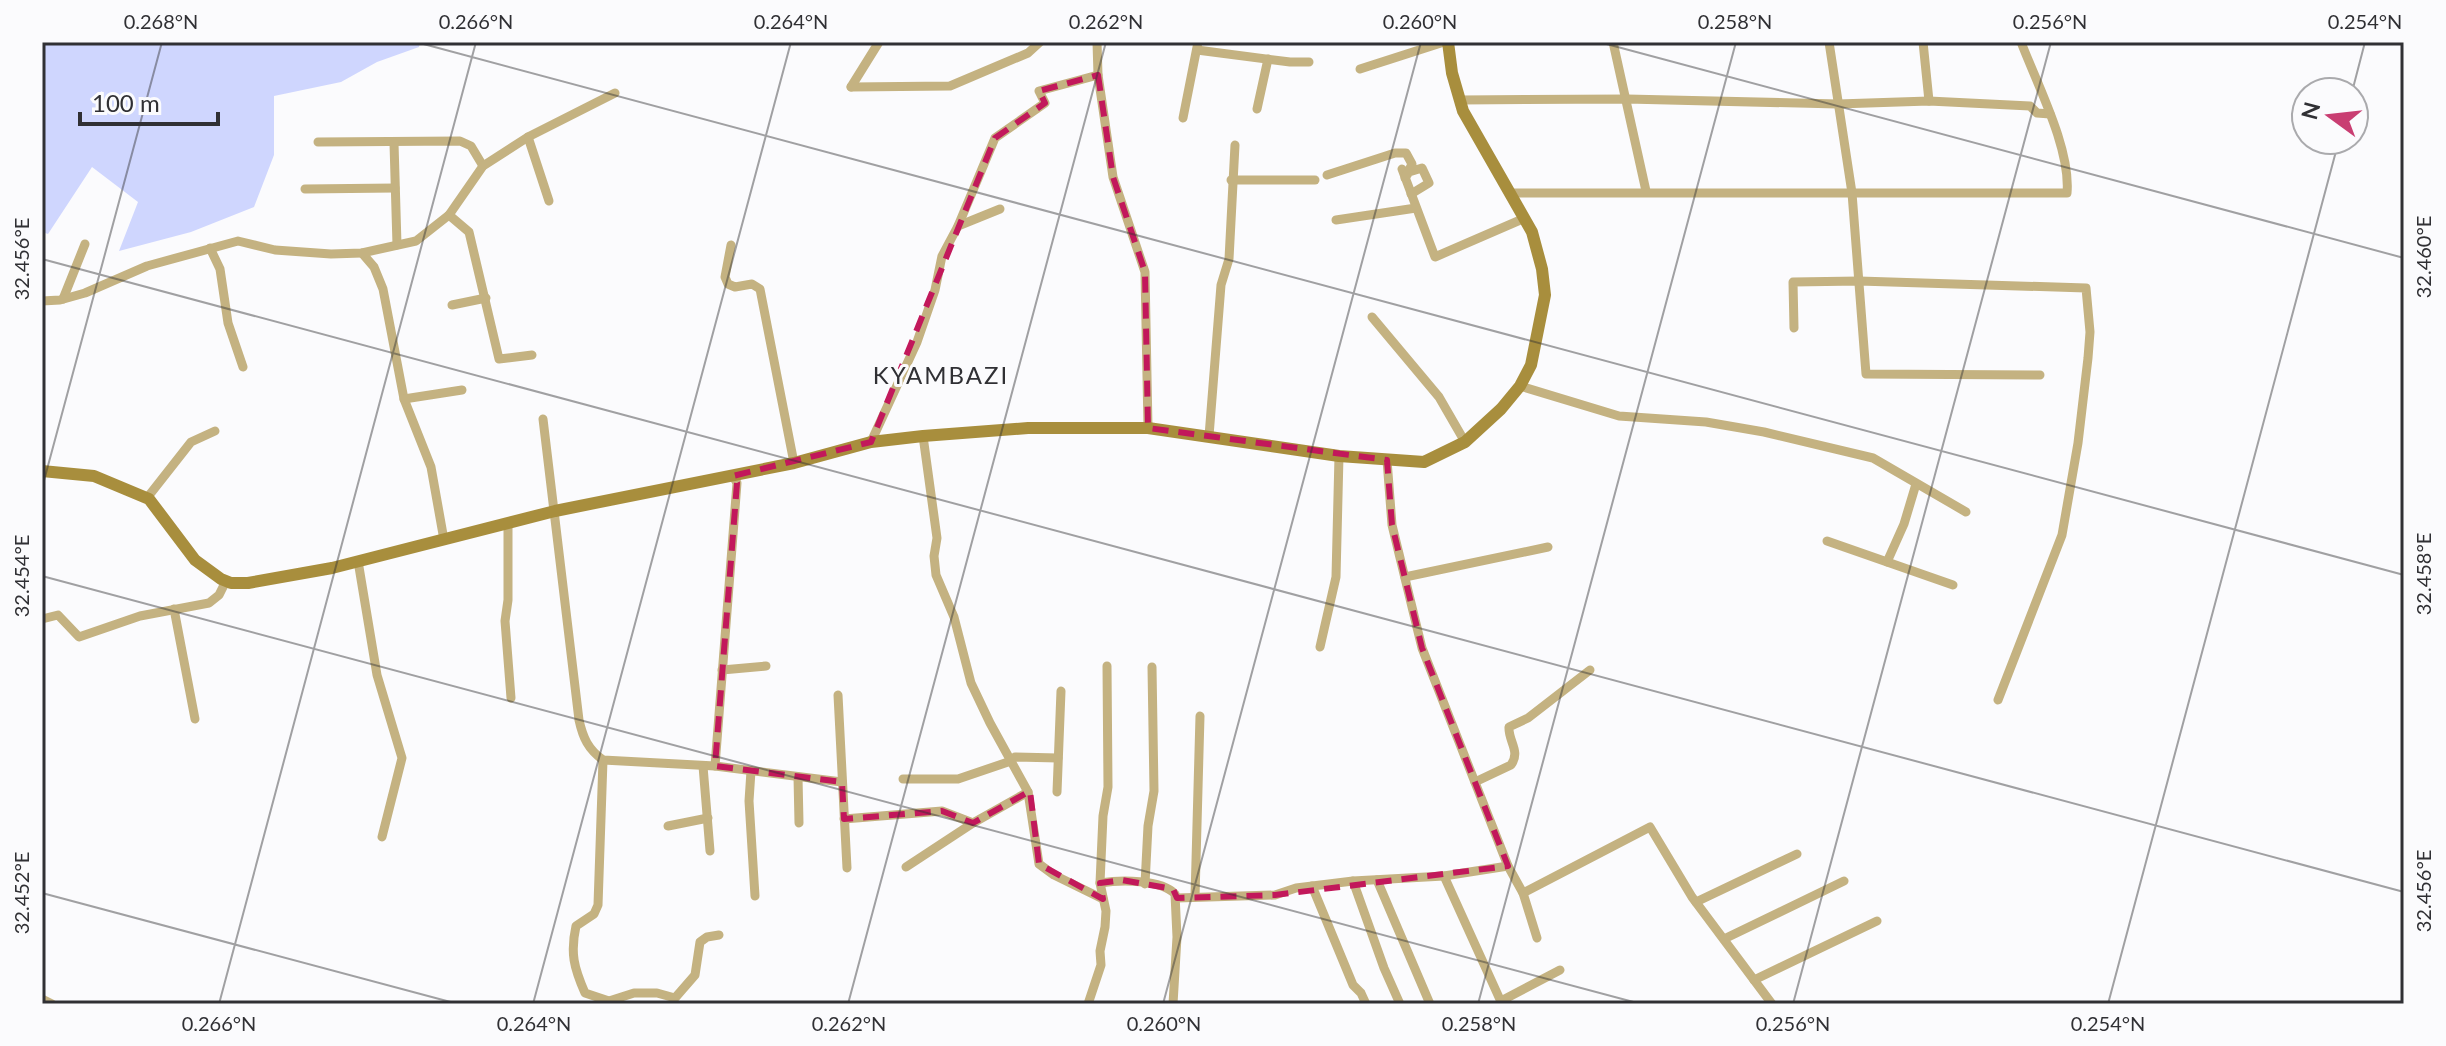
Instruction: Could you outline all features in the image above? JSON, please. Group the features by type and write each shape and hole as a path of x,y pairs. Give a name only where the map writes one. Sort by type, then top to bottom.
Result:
{"street":[{"path":"879,42 851,87 950,86 1028,53 1040,42"},
{"path":"1097,42 1098,75 1113,177 1145,272 1148,428"},
{"path":"42,471 94,476 147,498 195,560 226,581 248,583 358,561 555,511 794,463 871,442 923,436 1028,428 1148,428 1339,456 1424,462 1465,442 1501,409 1520,386 1531,365 1545,295 1538,250 1512,193 1470,126 1452,73 1446,42 1360,69"},
{"path":"1613,42 1646,191"},
{"path":"1829,42 1852,193 1866,374 2040,375"},
{"path":"1923,42 1929,101"},
{"path":"1512,193 2067,193 2068,177 2050,114 2021,42"},
{"path":"1183,118 1197,46 1268,59 1309,62"},
{"path":"1257,109 1268,59"},
{"path":"871,442 917,342 935,290 942,256 995,138 1045,103 1039,91 1098,75"},
{"path":"42,301 85,293 147,266 238,241 275,250 331,254 362,253 416,241 449,215 483,166 528,137 615,93"},
{"path":"1460,100 1627,99 1838,104 1929,101 2030,106 2037,113 2050,114"},
{"path":"528,137 549,201"},
{"path":"318,142 460,141 471,146 483,166"},
{"path":"394,143 397,245"},
{"path":"1209,436 1221,285 1229,259 1235,145"},
{"path":"1327,175 1395,153 1406,153 1412,164 1403,174"},
{"path":"1403,174 1422,168 1429,183 1411,194"},
{"path":"1403,174 1435,257 1525,218"},
{"path":"1231,180 1315,180"},
{"path":"305,189 395,188"},
{"path":"1336,220 1416,208"},
{"path":"958,226 1000,209"},
{"path":"449,215 469,232 499,359 532,355"},
{"path":"63,299 85,244"},
{"path":"731,245 725,277 728,284 735,287 752,284 760,289 794,463"},
{"path":"210,248 220,269 228,323 243,367"},
{"path":"362,253 374,267 383,289 404,399 431,467 444,540"},
{"path":"1794,328 1793,282 2086,288 2090,332 2088,358 2078,443 2062,535 1998,700"},
{"path":"452,305 486,298"},
{"path":"1372,317 1439,397 1465,442"},
{"path":"1520,386 1619,416 1706,422 1764,432 1873,458 1966,512"},
{"path":"404,399 462,390"},
{"path":"543,419 579,720 583,739 594,754 603,760 715,766 842,782"},
{"path":"147,498 191,442 215,431"},
{"path":"923,436 937,538 934,556 936,575 954,617 971,683 1028,792 1039,864 1054,875 1103,899"},
{"path":"1320,647 1336,577 1339,456"},
{"path":"1387,460 1392,525 1422,648 1508,866 1523,893 1537,938"},
{"path":"715,766 737,483 733,476"},
{"path":"1887,562 1904,524 1916,484"},
{"path":"508,524 505,621 511,698"},
{"path":"1827,541 1953,585"},
{"path":"1405,577 1548,547"},
{"path":"358,561 377,675 402,758 382,837"},
{"path":"42,619 58,615 79,637 140,616 209,603 219,595 226,581"},
{"path":"174,609 195,719"},
{"path":"722,670 766,666"},
{"path":"1088,1004 1101,965 1100,951 1105,927 1100,883 1103,816 1108,787 1107,666"},
{"path":"1145,884 1148,826 1154,791 1152,667"},
{"path":"1475,782 1511,765 1515,760 1509,727 1528,718 1590,670"},
{"path":"1057,792 1061,691"},
{"path":"838,695 847,868"},
{"path":"1195,897 1200,716"},
{"path":"903,779 958,779 1015,757 1058,758"},
{"path":"603,760 598,905 594,914 576,926 571,947 576,972 585,993 609,1001 634,993 657,993 675,998 695,975 700,942 719,935"},
{"path":"703,766 710,851"},
{"path":"751,771 749,801 755,896"},
{"path":"798,777 799,823"},
{"path":"906,867 1028,792"},
{"path":"844,819 942,811 973,823"},
{"path":"668,826 708,818"},
{"path":"1523,893 1650,827 1696,902 1772,1004"},
{"path":"1696,902 1797,854"},
{"path":"1177,898 1275,895 1312,886 1444,876 1508,866"},
{"path":"1444,876 1501,1003 1560,970"},
{"path":"1100,883 1122,880 1167,888 1177,898 1173,1004"},
{"path":"1377,880 1430,1004"},
{"path":"1353,881 1400,1004"},
{"path":"1724,939 1844,881"},
{"path":"1312,886 1353,985 1366,1004"},
{"path":"1754,980 1877,921"},
{"path":"42,999 52,1004"}],"highlighted area":[{"path":"1098,75 1113,177 1145,272 1148,428 1387,460 1392,525 1422,648 1508,866 1275,895 1177,898 1173,889 1122,880 1100,883 1103,899 1039,864 1030,791 973,823 942,811 844,819 842,782 715,766 737,483 733,476 871,442 995,138 1045,103 1039,91"}],"shaded area":[{"path":"42,42 420,42 419,47 377,62 341,82 274,96 274,155 254,207 191,232 119,251 138,202 92,167 48,234 42,232"}],"district":[{"name":"KYAMBAZI","path":"941,374"}]}
